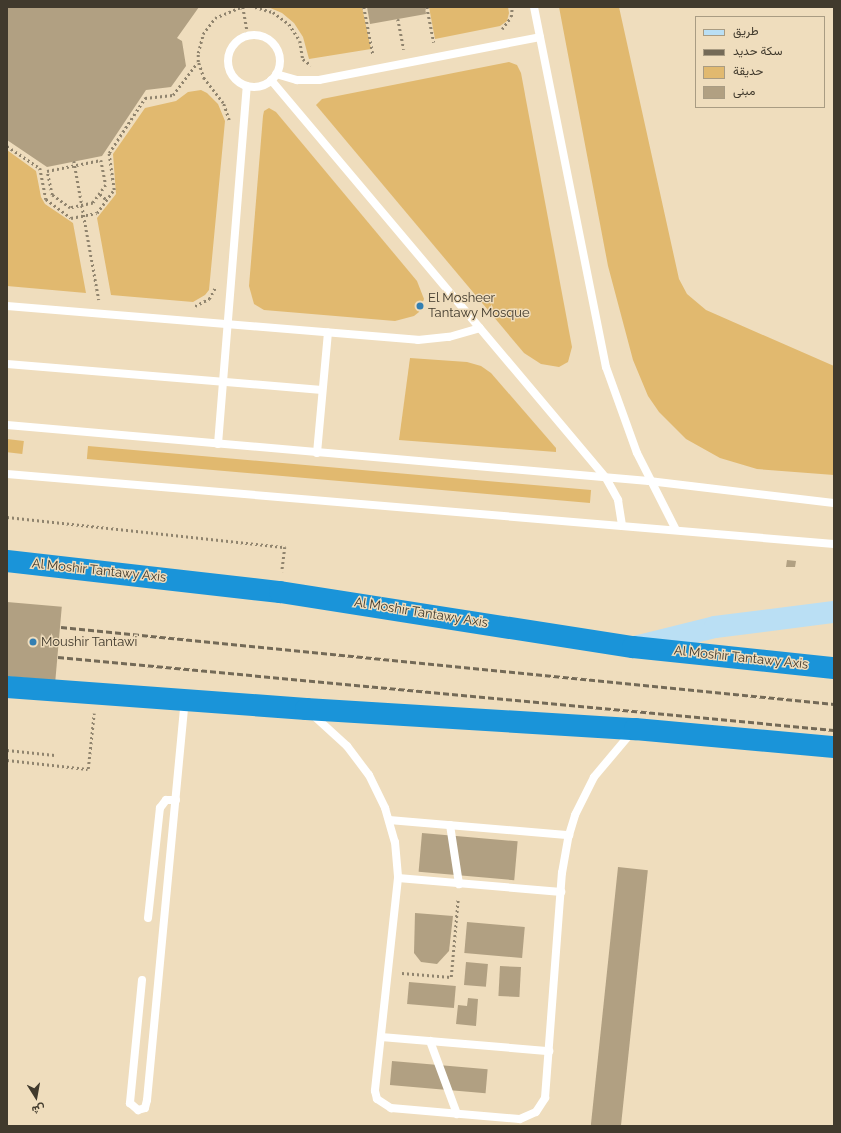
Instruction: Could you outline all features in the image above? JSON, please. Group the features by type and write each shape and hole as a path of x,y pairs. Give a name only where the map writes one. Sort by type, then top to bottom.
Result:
{"highway":[{"name":"Al Moshir Tantawy Axis","path":"7,561 280,592 633,647 834,668"},
{"path":"7,687 306,709 635,729 834,747"}],"street":[{"path":"633,647 729,624 834,612"}],"lane":[{"path":"534,7 599,337 625,425 649,481 676,530"},
{"path":"248,36 262,36 275,45 280,59 274,77 260,86 247,86 234,78 228,64 228,57 235,43 248,36"},
{"path":"274,77 297,80 319,80 540,37"},
{"path":"274,77 480,328 606,478 618,500 622,526"},
{"path":"218,444 229,325 247,86"},
{"path":"7,306 328,333 434,340 480,328"},
{"path":"317,452 328,333"},
{"path":"7,364 322,390"},
{"path":"7,425 649,481 834,504"},
{"path":"7,474 834,544"},
{"path":"142,980 130,1103 138,1110 145,1108 147,1100 185,700"},
{"path":"306,709 335,733 359,760 378,791 389,820 395,842 398,878 375,1091 381,1104 391,1108 520,1119 536,1112 545,1098 561,892 569,835 575,815 594,777 620,743 635,729"},
{"path":"148,918 160,808 166,800 176,800"},
{"path":"389,820 569,835"},
{"path":"450,825 459,884"},
{"path":"398,878 561,892"},
{"path":"381,1037 549,1052"},
{"path":"430,1041 457,1114"}],"path":[{"path":"229,125 226,110 204,79 198,62 200,43 209,26 224,13 242,7 248,36"},
{"path":"255,7 273,12 290,24 300,41 303,59 315,65"},
{"path":"364,7 373,54"},
{"path":"427,7 434,42"},
{"path":"500,30 509,23 512,7"},
{"path":"398,19 401,33"},
{"path":"426,44 441,41"},
{"path":"396,50 411,47"},
{"path":"366,55 381,52"},
{"path":"7,146 40,168 46,199 71,218 97,213 114,190 109,153 145,98 173,95 198,62"},
{"path":"101,160 106,185 93,203 70,208 52,195 47,171 75,165 101,160"},
{"path":"74,161 102,314"},
{"path":"100,194 107,200"},
{"path":"57,207 61,201"},
{"path":"191,306 209,299 216,286"},
{"path":"92,298 107,300"},
{"path":"7,517 285,547 280,592"},
{"path":"7,760 88,769 96,694"},
{"path":"7,750 55,755"},
{"path":"388,972 451,977 459,884"}],"green space":[{"path":"268,7 362,7 371,49 309,59 303,37 294,23 282,13"},
{"path":"429,7 508,7 509,13 507,21 500,26 435,39"},
{"path":"559,7 619,7 679,279 687,294 706,310 834,366 834,475 757,469 720,458 686,439 659,412 648,396 633,360 608,266"},
{"path":"509,62 517,65 521,73 572,347 568,362 559,367 541,364 524,353 316,105 322,99"},
{"path":"201,90 207,93 218,104 225,121 209,290 205,295 193,302 111,295 97,218 116,194 113,154 145,108 176,101 188,92"},
{"path":"269,108 276,112 417,281 424,299 419,312 414,316 395,321 264,310 254,304 249,286 263,116 264,111"},
{"path":"7,150 36,171 41,197 45,204 73,223 86,293 7,286"},
{"path":"410,358 467,362 481,366 491,373 556,448 556,452 399,440"},
{"path":"7,439 24,441 22,454 7,452"},
{"path":"88,446 591,490 590,503 87,459"}],"building":[{"path":"7,7 199,7 177,38 182,41 186,66 171,87 146,90 102,156 47,167 7,140"},
{"path":"367,7 425,7 426,14 370,24"},
{"path":"787,560 796,561 795,567 786,567"},
{"name":"Moushir Tantawi","path":"7,602 62,607 55,681 7,676"},
{"path":"422,833 518,841 514,880 419,872"},
{"path":"618,867 648,870 621,1126 591,1126"},
{"path":"415,913 453,916 449,951 437,964 421,962 414,953"},
{"path":"467,922 525,927 522,958 464,953"},
{"path":"466,962 488,964 486,987 464,985"},
{"path":"500,966 521,967 519,997 498,996"},
{"path":"409,982 456,986 454,1008 407,1004"},
{"path":"468,998 478,999 476,1026 456,1024 458,1005 467,1006"},
{"path":"392,1061 488,1069 486,1093 390,1085"}],"railway":[{"path":"61,627 834,704"},
{"path":"58,657 834,730"}],"place":[{"name":"El Mosheer Tantawy Mosque","path":"420,306"},
{"name":"Moushir Tantawi","path":"33,642"}]}
